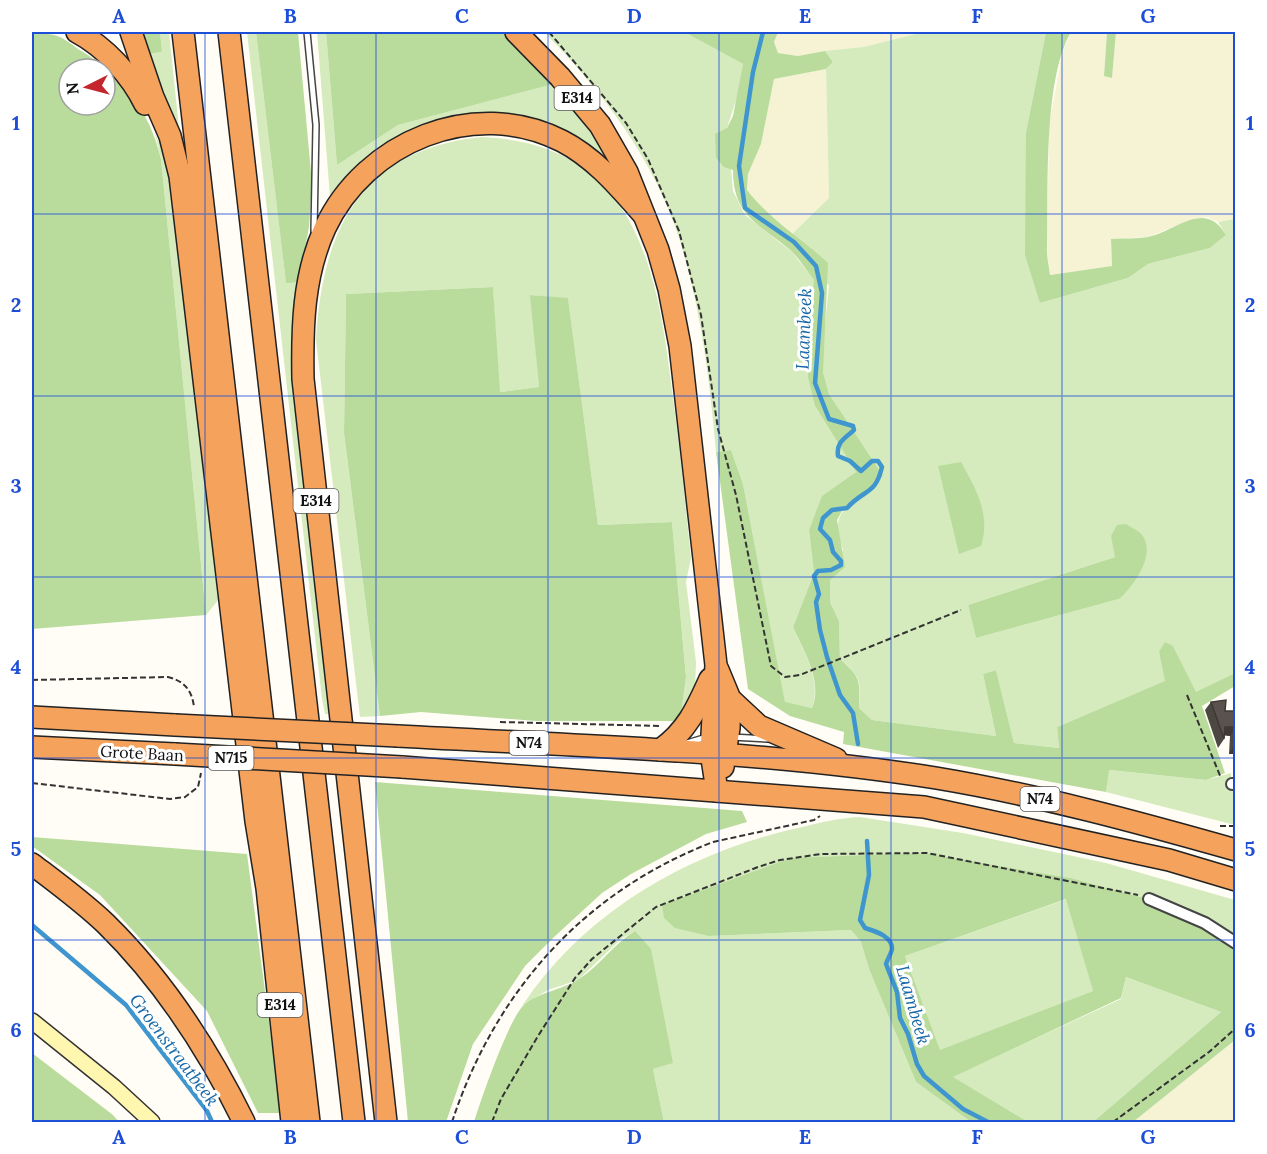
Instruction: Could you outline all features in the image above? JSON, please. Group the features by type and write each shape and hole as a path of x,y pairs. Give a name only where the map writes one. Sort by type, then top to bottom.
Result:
{"highway":[{"name":"E314","path":"77,32 91,40 118,66 142,98 182,196"},
{"name":"E314","path":"130,32 176,157 182,196 292,1122"},
{"name":"E314","path":"183,32 309,1122"},
{"name":"E314","path":"229,32 354,1122"},
{"name":"E314","path":"516,32 560,77 600,125 627,172 666,279 680,346 716,665 719,745 717,791"},
{"name":"E314","path":"386,1122 303,379 302,321 310,272 324,230 338,202 357,178 400,146 432,132 465,125 521,128 562,141 592,161 643,214"},
{"name":"E314","path":"716,665 730,699 759,726 791,741"},
{"name":"E314","path":"660,750 680,734 696,711 716,665"},
{"name":"E314","path":"719,745 730,699"},
{"name":"Grote Baan","path":"32,717 285,730"},
{"name":"N74","path":"285,730 660,750 719,745 937,778 1098,811 1236,850"},
{"name":"N74","path":"791,741 856,767"},
{"name":"Grote Baan","path":"32,747 288,761"},
{"name":"N74","path":"288,761 402,766 924,807 1169,860 1236,880"},
{"path":"32,864 105,923 156,981 190,1029 244,1122"}],"street":[{"path":"1149,899 1205,923 1236,943"},
{"path":"32,1021 114,1087 152,1122"}],"lane":[{"path":"307,32 316,125 316,206 310,272"},
{"name":"N74","path":"719,745 791,741"}],"path":[{"path":"828,665 961,610"},
{"path":"1187,695 1221,779 1234,784"},
{"path":"452,1122 476,1058 502,1013 537,966 575,926 617,892 681,856 713,842 814,820 821,814 809,813"},
{"path":"492,1122 506,1090 575,978 611,942 656,907 774,861 821,854 948,856 1149,899"},
{"path":"1113,1122 1209,1052 1236,1028"}],"shaded area":[{"path":"778,32 924,32 863,47 798,56 778,53 774,42"},
{"path":"1071,32 1107,32 1104,75 1112,78 1116,32 1235,32 1235,219 1218,222 1207,217 1193,219 1148,237 1111,239 1112,266 1050,275 1047,255 1049,126 1062,54"},
{"path":"826,69 829,198 793,233 763,211 747,190 748,174 761,144 774,79"},
{"path":"1235,1040 1235,1122 1133,1122"}],"green space":[{"path":"142,32 160,32 162,52 148,54"},
{"path":"160,32 169,32 180,138 159,91 148,54 162,52"},
{"path":"247,32 256,32 286,282 299,282 334,714 325,714 322,699"},
{"path":"256,32 298,32 312,183 309,227 299,282 286,283"},
{"path":"317,32 326,32 337,165 398,125 557,83 611,153 620,173 582,141 453,119 330,197"},
{"path":"326,32 509,32 557,83 398,125 337,165"},
{"path":"544,32 684,32 743,64 740,88 727,128 733,191 745,215 792,252 814,280 815,406 856,472 823,496 809,530 814,573 793,627 813,676 815,697 812,708 785,703 743,484 731,450 716,452 708,372 694,293 669,211 641,155 624,128 586,78"},
{"path":"684,32 778,32 774,42 778,53 798,56 825,51 833,62 826,69 774,79 761,144 748,174 747,190 775,219 828,263 823,372 829,394 883,476 842,511 837,520 845,567 830,580 830,602 839,621 840,659 852,670 858,680 859,708 872,720 996,736 983,674 996,670 1014,743 1059,748 1057,727 1165,681 1159,652 1165,642 1173,646 1196,692 1235,673 1235,686 1202,706 1225,773 1206,780 1109,770 1106,792 843,744 844,732 790,716 748,689 716,452 731,450 743,484 785,702 812,708 815,698 814,677 793,627 814,573 809,530 822,496 856,472 815,406 808,377 814,280 793,253 750,217 737,198 733,170 724,167 716,158 715,134 727,128 733,116 743,64"},
{"path":"924,32 1046,32 1026,132 1040,303 1128,278 1148,264 1210,248 1226,235 1218,222 1235,219 1235,673 1196,693 1173,646 1159,652 1166,681 1057,727 1059,748 1014,743 996,670 983,674 996,736 872,720 859,708 858,680 852,670 840,659 839,621 830,602 830,580 843,550 838,521 845,509 867,490 849,426 829,394 823,372 823,341 829,286 793,233 829,198 826,69 833,62 825,51 863,47","holes":["1115,557 1119,599 976,638 968,605"]},
{"path":"1046,32 1071,32 1055,80 1051,109 1047,255 1050,275 1112,266 1111,239 1148,237 1190,220 1209,219 1218,224 1226,235 1210,248 1148,264 1128,278 1040,303 1025,255 1026,132"},
{"path":"1107,32 1116,32 1112,78 1104,76"},
{"path":"32,33 61,37 90,57 57,57 57,117 117,117 117,79 132,95 156,142 161,159 206,615 32,629"},
{"path":"155,133 165,157 173,191 204,443 219,599 206,615 161,159"},
{"path":"482,137 533,145 574,162 605,187 629,220 646,258 658,300 666,344 691,558 686,582 696,662 695,688 680,721 686,676 672,522 598,525 568,299 531,295 539,387 499,392 493,287 346,294 344,433 380,716 360,717 316,340 320,300 328,263 340,230 356,201 378,177 406,158 441,145"},
{"path":"493,287 500,392 539,387 530,295 568,298 598,525 672,522 686,677 680,721 536,721 421,712 380,716 344,433 346,294"},
{"path":"961,462 977,492 983,513 984,535 981,546 959,554 938,466"},
{"path":"1126,524 1142,535 1147,551 1141,570 1131,587 1119,599 976,638 968,605 1115,557 1111,536 1117,525"},
{"path":"1108,770 1206,780 1231,773 1231,790 1235,791 1235,825 1106,792"},
{"path":"375,782 742,811 747,822 706,834 631,874 602,893 525,966 473,1044 446,1122 408,1122"},
{"path":"860,817 963,833 1106,863 1235,900 1235,943 1170,905 1071,878 923,853 709,936 851,930 861,942 869,969 916,1082 971,1122 664,1122 653,1069 672,1063 635,931 621,939 578,980 548,990 522,1006 547,972 576,941 608,914 643,890 679,870 757,839 844,818"},
{"path":"32,837 247,854 281,1113 258,1113 207,1011 100,895 32,846"},
{"path":"924,853 1071,878 1170,905 1235,943 1235,1040 1133,1122 1093,1122 1221,1012 1126,977 1121,998 953,1077 1028,1122 971,1122 916,1082 869,969 861,942 851,930 709,936 675,928 664,918 662,905 791,858","holes":["1066,899 1093,991 940,1050 905,956"]},
{"path":"1067,899 1093,991 940,1051 905,956"},
{"path":"635,931 651,949 673,1063 653,1069 664,1122 474,1122 496,1060 519,1011 532,1000 579,979"},
{"path":"1126,977 1221,1012 1093,1122 1028,1122 952,1077 1121,999"},
{"path":"32,1053 113,1115 119,1122 32,1122"}],"building":[{"path":"1226,700 1225,711 1236,711 1236,727 1225,727 1224,739 1211,702"}],"waterway":[{"name":"Laambeek","path":"763,32 753,72 739,166 745,208 794,242 816,266 822,293 815,383 829,419 853,426 854,430 838,447 838,456 850,461 861,471 872,461 878,461 882,467 873,487 847,508 832,510 823,518 820,529 830,540 833,552 841,561 841,565 831,570 818,571 814,576 819,594 816,602 820,630 827,657 840,695 853,713 858,744"},
{"name":"Laambeek","path":"867,841 869,875 860,920 865,928 886,937 891,944 892,949 886,964 897,992 900,1018 908,1034 917,1064 924,1076 963,1109 988,1122"},
{"name":"Groenstraatbeek","path":"32,925 126,1005 207,1111 212,1122"}]}
